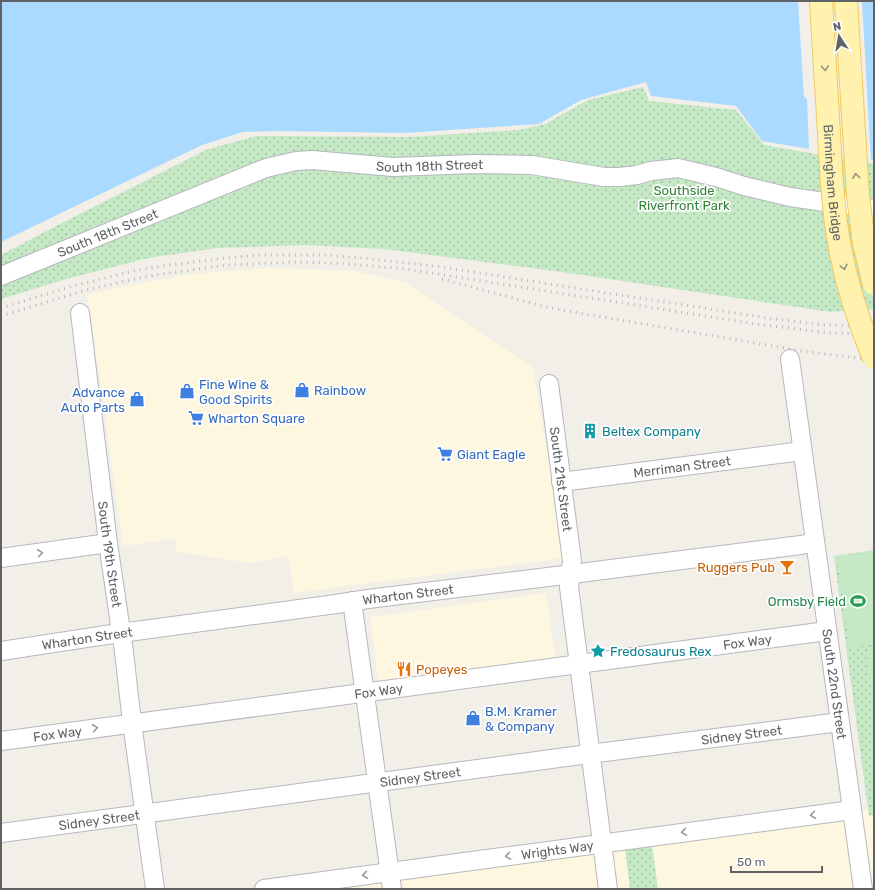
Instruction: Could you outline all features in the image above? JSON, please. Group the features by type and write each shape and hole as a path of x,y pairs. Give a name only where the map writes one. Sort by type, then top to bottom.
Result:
{"main road":[{"name":"Birmingham Bridge","path":"821,1 831,175 836,223 840,248 853,300 874,358"},
{"name":"Birmingham Bridge","path":"846,1 858,196 864,243 874,284"}],"street":[{"name":"South 18th Street","path":"1,276 266,168 304,160 393,167 474,164 532,165 604,177 637,175 651,171 678,168 790,197 874,209"},
{"name":"South 19th Street","path":"80,313 108,543 155,889"},
{"name":"South 22nd Street","path":"790,359 863,889"},
{"name":"South 21st Street","path":"549,384 572,561 569,587 608,889"},
{"name":"Merriman Street","path":"562,482 802,451"},
{"name":"Wharton Street","path":"1,650 368,599 815,542"},
{"path":"1,558 108,543"},
{"path":"352,602 392,889"},
{"name":"Fox Way","path":"1,740 827,631"},
{"name":"Sidney Street","path":"1,833 840,722"},
{"name":"Wrights Way","path":"264,889 852,810"}],"shaded area":[{"path":"269,268 355,271 406,283 533,367 564,558 294,593 289,556 250,563 177,552 175,539 123,546 87,295 192,274"},
{"path":"546,593 556,663 379,687 370,617"},
{"path":"874,809 874,889 291,889 664,837"}],"green space":[{"name":"Southside Riverfront Park","path":"643,87 649,101 736,110 764,145 874,164 874,309 831,312 555,271 384,249 306,245 217,248 148,258 66,279 1,299 1,255 208,149 257,136 410,137 519,130 545,124 588,100"},
{"path":"874,550 874,815 869,816 834,556"},
{"name":"Ormsby Field","path":"874,552 874,644 863,645 856,650 849,646 837,557"},
{"path":"874,652 874,681 872,681 867,668 867,654"},
{"path":"652,845 658,889 630,889 625,849"}],"water":[{"path":"1,1 874,1 874,160 762,141 736,106 651,96 646,82 581,100 539,124 404,133 277,131 243,132 202,145 1,242"}],"pier":[{"path":"798,1 862,1 871,162 809,151 807,99 804,97"}],"railway":[{"path":"1,308 73,286 133,271 162,266 260,255 328,255 435,266 767,318 825,325 874,326"},
{"path":"1,316 83,291 155,275 227,265 294,262 335,263 406,269 756,324 829,333 874,334"},
{"path":"442,279 546,307 802,351 874,360"}],"place":[{"name":"Rainbow","path":"302,390"},
{"name":"Fine Wine & Good Spirits","path":"187,391"},
{"name":"Advance Auto Parts","path":"137,399"},
{"name":"Wharton Square","path":"196,418"},
{"name":"Beltex Company","path":"590,431"},
{"name":"Giant Eagle","path":"445,454"},
{"name":"Ruggers Pub","path":"787,567"},
{"name":"Ormsby Field","path":"858,601"},
{"name":"Fredosaurus Rex","path":"598,651"},
{"name":"Popeyes","path":"404,669"},
{"name":"B.M. Kramer & Company","path":"473,718"}]}
